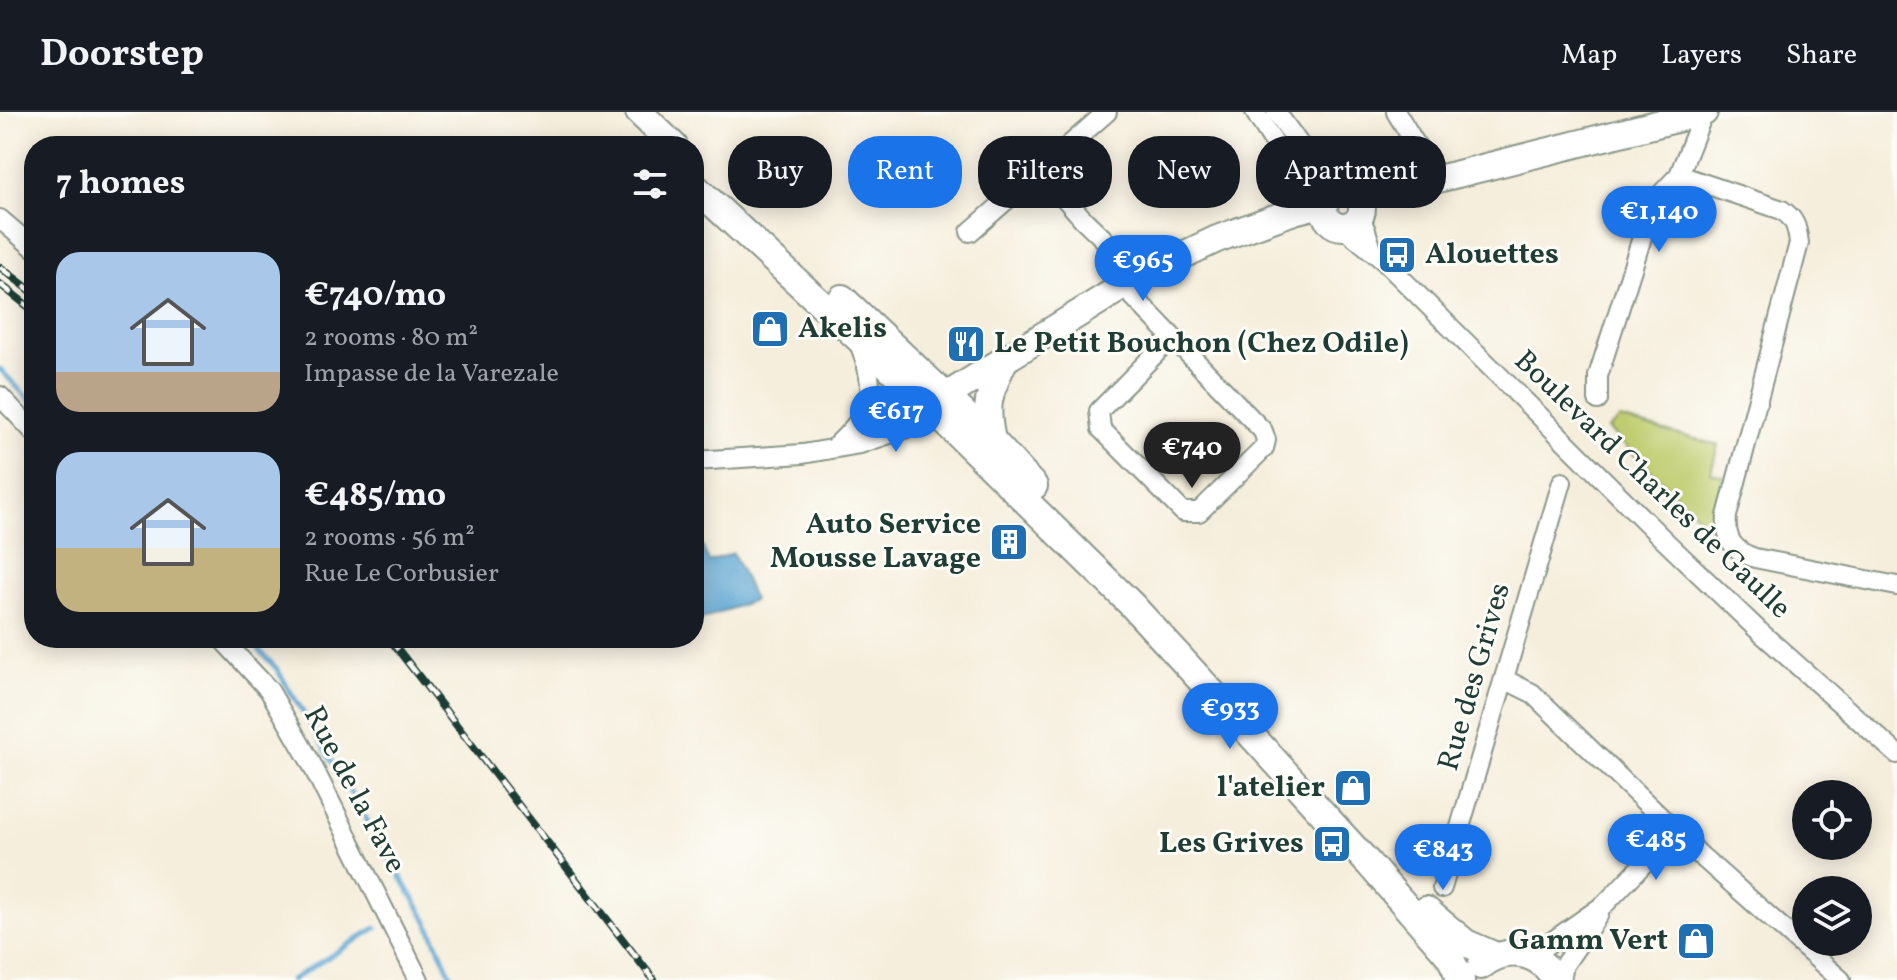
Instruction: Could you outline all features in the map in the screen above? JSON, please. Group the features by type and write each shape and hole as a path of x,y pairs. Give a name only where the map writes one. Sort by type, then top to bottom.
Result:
{"main road":[{"path":"620,112 643,136"},
{"path":"639,112 664,136"},
{"path":"1446,176 1647,119 1704,112"},
{"path":"704,174 939,403 1131,604 1369,864 1450,957 1461,980"},
{"path":"704,195 856,336 939,403 992,440 1065,521 1131,604"},
{"path":"939,403 1132,281 1217,239 1294,211 1344,209"},
{"path":"992,440 986,413 992,387 1004,361"},
{"path":"1369,864 1466,943 1496,956"},
{"path":"1471,980 1482,965 1496,956 1513,953 1531,956 1558,980"}],"street":[{"path":"1079,136 1107,112"},
{"path":"1255,112 1292,180 1287,206 1271,221"},
{"name":"Boulevard Charles de Gaulle","path":"1276,112 1302,148 1336,177 1344,209 1365,228 1373,252 1759,631 1897,754"},
{"path":"1396,112 1411,136"},
{"path":"1598,400 1598,376 1644,231 1662,193 1679,175 1704,112"},
{"path":"1679,175 1782,210 1791,216 1797,228 1799,243 1727,516 1726,527 1732,545 1741,553 1755,558 1897,586"},
{"path":"970,232 997,208"},
{"path":"1073,208 1172,337 1263,431 1266,440 1264,448 1199,512 1183,512 1101,429 1099,411 1172,337"},
{"path":"0,219 24,239"},
{"path":"836,446 860,423 870,399 870,373 856,336"},
{"path":"0,396 24,421"},
{"path":"704,460 803,454 860,444 913,426 939,403"},
{"name":"Rue des Grives","path":"1442,888 1562,482"},
{"name":"Rue de la Fave","path":"230,648 269,690 310,761 419,980"},
{"path":"1504,679 1532,693 1675,831 1841,980"},
{"path":"1558,980 1564,965 1605,904 1675,831"},
{"path":"1531,956 1605,904"}],"green space":[{"path":"1620,419 1718,445 1711,472 1723,476 1709,527 1608,429"}],"water":[{"path":"704,550 709,562 733,553 754,600 704,619"}],"waterway":[{"path":"0,369 24,394"},
{"path":"257,648 277,669 427,921 453,980"},
{"path":"291,980 376,928"}],"railway":[{"path":"0,267 24,285"},
{"path":"0,284 24,303"},
{"path":"397,648 654,980"}],"place":[{"name":"Alouettes","path":"1397,255"},
{"name":"Akelis","path":"770,329"},
{"name":"Le Petit Bouchon (Chez Odile)","path":"966,344"},
{"name":"Auto Service Mousse Lavage","path":"1009,542"},
{"name":"l'atelier","path":"1353,788"},
{"name":"Les Grives","path":"1332,844"},
{"name":"Gamm Vert","path":"1696,941"}]}
